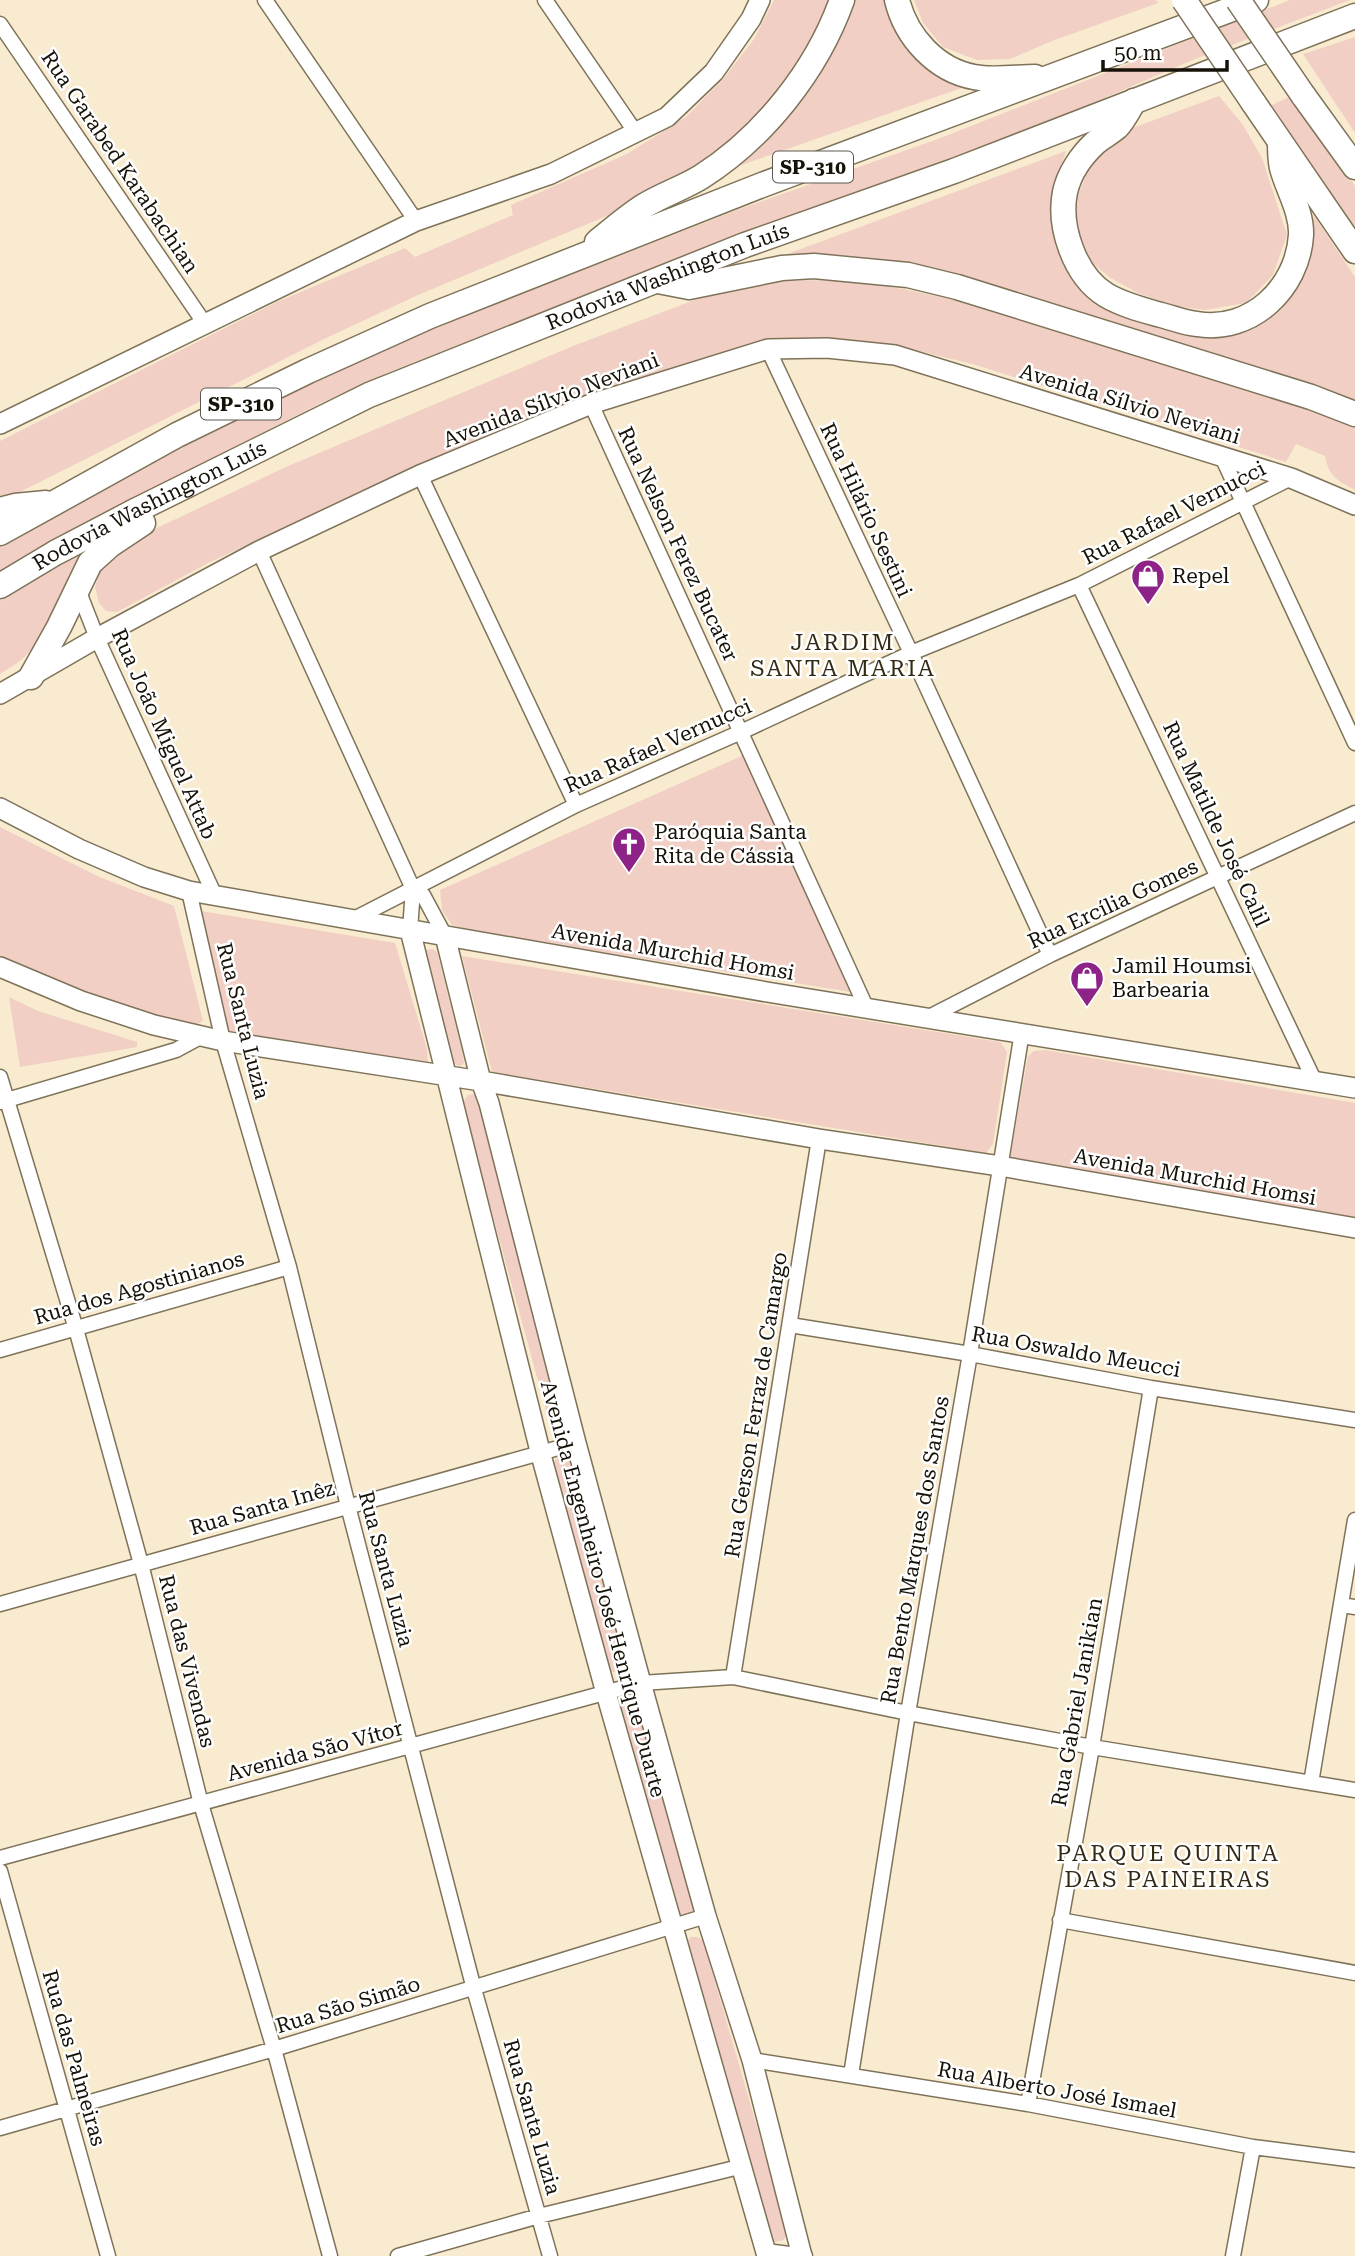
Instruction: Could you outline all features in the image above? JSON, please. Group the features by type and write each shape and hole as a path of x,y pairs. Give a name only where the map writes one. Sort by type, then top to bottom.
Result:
{"highway":[{"path":"574,260 643,207 701,177 744,144 781,104 815,58 842,0"},
{"path":"897,0 908,30 926,52 948,68 975,78 1053,77"},
{"path":"1184,0 1355,251"},
{"path":"1238,0 1353,162"},
{"name":"SP-310","path":"0,533 177,435 308,371 430,316 762,185 1256,0"},
{"name":"Rodovia Washington Luís","path":"0,586 55,553 137,510 369,395 745,245 954,171 1355,16"},
{"path":"1134,101 1118,126 1094,144 1074,168 1065,192 1062,221 1070,248 1085,274 1104,294 1133,307 1199,325 1231,323 1259,312 1280,291 1295,264 1301,234 1296,205 1282,167 1280,142"},
{"path":"659,281 690,287 782,268 814,266 908,275 971,291 1311,397 1355,414"},
{"path":"31,677 90,563 110,545 162,510 197,482"},
{"path":"0,510 57,502"}],"main road":[{"path":"0,424 416,221 551,174 667,117 714,72 751,19 760,0"},
{"name":"Avenida Sílvio Neviani","path":"0,694 259,551 420,475 591,404 768,349 827,348 895,355 1291,478 1355,505"},
{"name":"Avenida Murchid Homsi","path":"0,808 79,849 144,877 189,891 1355,1088"},
{"name":"Avenida Engenheiro José Henrique Duarte","path":"410,930 541,1455 672,1928 743,2166 766,2254"},
{"name":"Avenida Engenheiro José Henrique Duarte","path":"445,936 641,1683 706,1916 752,2060 803,2256"},
{"name":"Avenida Murchid Homsi","path":"0,967 93,1005 154,1026 223,1041 1000,1166 1355,1228"}],"street":[{"path":"265,0 416,221"},
{"path":"545,0 636,133"},
{"name":"Rua Garabed Karabachian","path":"0,24 205,324"},
{"name":"Rua Hilário Sestini","path":"768,349 1050,956"},
{"name":"Rua Nelson Ferez Bucater","path":"591,404 866,1007"},
{"path":"1222,457 1355,743"},
{"path":"420,475 576,805"},
{"name":"Rua Rafael Vernucci","path":"352,920 576,805 911,653 1079,585 1291,478"},
{"path":"259,551 413,889 410,930"},
{"name":"Rua Matilde José Calil","path":"1079,585 1315,1082"},
{"name":"Rua João Miguel Attab","path":"77,587 97,639 215,896"},
{"name":"Rua Ercília Gomes","path":"929,1017 1050,956 1355,813"},
{"path":"413,889 423,895 445,936"},
{"name":"Rua Santa Luzia","path":"189,891 223,1041 289,1267 348,1506 474,1989 550,2256"},
{"name":"Rua Bento Marques dos Santos","path":"851,2075 908,1713 1022,1032"},
{"path":"3,1101 176,1050 202,1036"},
{"name":"Rua das Vivendas","path":"0,1077 3,1101 76,1329 141,1564 201,1804 274,2049 330,2256"},
{"name":"Rua Gerson Ferraz de Camargo","path":"733,1677 819,1139"},
{"name":"Rua dos Agostinianos","path":"0,1350 289,1267"},
{"name":"Rua Oswaldo Meucci","path":"790,1325 970,1354 1151,1388 1355,1420"},
{"name":"Rua Gabriel Janikian","path":"1028,2105 1092,1747 1151,1388"},
{"name":"Rua Santa Inêz","path":"0,1604 541,1455 576,1443"},
{"path":"1311,1783 1348,1606 1355,1521"},
{"name":"Avenida São Vítor","path":"0,1858 641,1683 733,1677 1092,1747 1355,1790"},
{"name":"Rua das Palmeiras","path":"0,1871 108,2256"},
{"name":"Rua São Simão","path":"0,2128 474,1989 706,1916"},
{"path":"1060,1920 1355,1973"},
{"name":"Rua Alberto José Ismael","path":"752,2060 1028,2105 1253,2147 1355,2160"},
{"path":"1233,2256 1253,2147"},
{"path":"398,2256 539,2216 743,2166"},
{"path":"766,2254 803,2256"}],"shaded area":[{"path":"774,0 837,0 811,56 743,137 640,202 418,295 322,340 0,502 0,441 277,302 405,248 415,257 513,215 511,205 627,154 686,117 724,78 754,39"},
{"path":"849,0 888,0 970,85 733,168"},
{"path":"914,0 1156,0 1158,3 1010,59 977,60 943,47 923,23"},
{"path":"1290,0 1350,0 1195,59 957,157 754,229 389,372 321,403 114,507 0,571 0,545 79,500 244,415 381,350 740,209 938,139"},
{"path":"1355,37 1355,133 1303,54"},
{"path":"1219,96 1243,125 1262,158 1287,235 1273,275 1246,303 1205,310 1175,306 1138,293 1109,277 1089,260 1075,227 1078,196 1091,163 1130,129"},
{"path":"1289,97 1355,186 1355,232 1268,107"},
{"path":"1066,151 1052,196 1055,245 1072,276 1240,328 1300,272 1314,216 1355,277 1355,403 1204,354 779,257"},
{"path":"833,280 908,290 982,308 1270,397 1355,427 1355,490 1335,477 1325,456 1296,444 1286,462 976,365 895,345 839,338 769,342 649,376 547,410 208,563 117,612 106,611 99,603 95,587 100,571 140,536 286,467 573,346 729,287 776,281"},
{"path":"81,552 46,628 23,658 0,674 0,601"},
{"path":"746,754 851,992 478,932 452,925 442,910 440,890"},
{"path":"0,827 97,876 174,906 203,1021 194,1026 101,999 0,959"},
{"path":"201,911 395,943 427,1049 428,1062 289,1043 229,1031"},
{"path":"432,949 437,952 462,1051 464,1064 459,1066 449,1061 422,957 425,950"},
{"path":"462,956 1000,1042 1007,1052 993,1144 986,1153 492,1072"},
{"path":"9,997 38,1011 137,1042 137,1047 20,1067"},
{"path":"1045,1050 1355,1103 1355,1219 1020,1164 1010,1158 1028,1056 1034,1051"},
{"path":"476,1094 481,1099 567,1431 563,1437 556,1437 552,1432 464,1110 464,1101 468,1095"},
{"path":"563,1456 569,1458 627,1663 626,1669 620,1672 610,1670 552,1464"},
{"path":"630,1698 638,1698 694,1909 690,1915 682,1917 677,1913 671,1898 621,1709 622,1703"},
{"path":"691,1937 703,1940 787,2231 784,2240 767,2240 686,1942"}],"place":[{"name":"Repel","path":"1148,606"},
{"name":"Paróquia Santa Rita de Cássia","path":"629,874"},
{"name":"Jamil Houmsi Barbearia","path":"1087,1008"}],"district":[{"name":"JARDIM SANTA MARIA","path":"843,655"},
{"name":"PARQUE QUINTA DAS PAINEIRAS","path":"1168,1866"}]}
